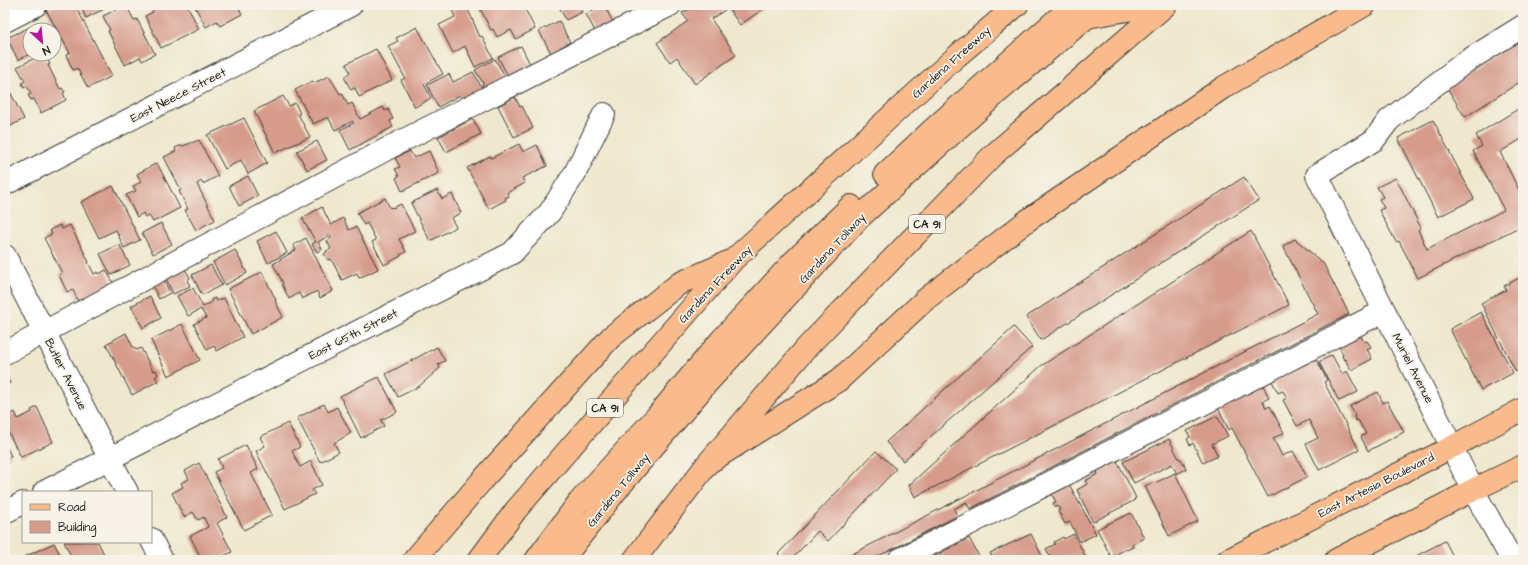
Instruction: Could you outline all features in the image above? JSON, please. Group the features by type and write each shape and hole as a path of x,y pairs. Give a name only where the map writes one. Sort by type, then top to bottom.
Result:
{"main road":[{"name":"Gardena Freeway","path":"479,560 516,510 734,259 951,61 1017,5"},
{"name":"Gardena Tollway","path":"536,560 579,502 658,416 722,339 791,264 932,130 1056,20 1075,5"},
{"name":"Gardena Tollway","path":"562,560 615,492 708,382 860,217 997,93 1087,17 1156,5"},
{"name":"CA 91","path":"634,560 708,463 808,346 992,156 1166,5"},
{"path":"708,463 839,380 926,299 1028,220 1224,87 1365,5"},
{"path":"414,560 485,477 611,337 680,283 734,259"},
{"name":"East Artesia Boulevard","path":"1228,560 1452,447 1523,409"},
{"path":"1336,560 1523,466"}],"street":[{"path":"5,21 36,5"},
{"name":"East Neece Street","path":"5,184 351,5"},
{"path":"5,353 45,333 400,142 670,5"},
{"name":"Muriel Avenue","path":"1512,560 1473,490 1317,175 1374,140 1389,120 1464,64 1523,26"},
{"name":"East 65th Street","path":"46,491 512,253 550,212 571,180 604,114"},
{"name":"Butler Avenue","path":"5,256 126,491"},
{"path":"899,560 1384,311"},
{"path":"5,512 22,504"},
{"path":"152,541 162,560"}],"building":[{"path":"56,5 75,5 112,76 88,88 77,68 73,70 66,55 70,53 62,39 62,22 53,22 46,10"},
{"path":"80,5 101,5 104,9 86,18"},
{"path":"126,5 134,20 137,19 155,54 142,61 140,57 125,65 108,31 110,30 103,16"},
{"path":"150,5 187,5 199,29 161,48 145,16 153,12"},
{"path":"194,5 237,5 242,14 220,26 217,21 206,27"},
{"path":"462,5 466,5 480,37 482,36 493,58 475,67 465,46 453,53 439,25 455,17 452,10"},
{"path":"478,5 523,5 535,29 516,39 511,30 497,37 493,29 491,30"},
{"path":"558,5 578,5 582,12 566,20"},
{"path":"604,5 615,26 597,35 586,14"},
{"path":"698,5 761,5 763,9 740,25 728,8 711,19 736,55 695,84 677,57 670,62 657,43 688,21 682,13"},
{"path":"559,21 570,42 551,53 539,31"},
{"path":"417,27 443,74 424,84 431,98 415,107 401,80 405,78 388,46 398,41 396,38"},
{"path":"22,31 22,58 18,60 7,38"},
{"path":"1523,38 1523,80 1465,117 1446,86"},
{"path":"521,46 532,68 510,80 498,57"},
{"path":"376,49 392,80 359,97 355,88 351,90 344,77 350,72 346,64"},
{"path":"495,59 508,81 463,100 460,95 438,107 427,85 449,74 453,82 473,72 482,88 483,83 475,70"},
{"path":"27,62 49,62 50,64 48,65 60,89 62,88 65,92 63,93 66,100 41,113 34,99 31,100 28,95 31,94 27,86 24,88 22,83 25,81 17,67"},
{"path":"329,76 340,94 342,93 348,105 352,103 360,119 383,107 385,111 388,109 393,119 390,121 393,127 350,150 340,130 354,123 353,121 335,130 328,117 313,124 295,90 313,81 314,83"},
{"path":"5,82 24,119 5,129"},
{"path":"283,96 289,106 295,103 300,113 298,114 310,137 275,153 254,111"},
{"path":"515,97 520,107 522,106 533,128 514,137 498,106"},
{"path":"1523,106 1523,138 1500,152 1523,198 1523,225 1418,278 1399,241 1396,242 1379,210 1384,208 1379,199 1383,197 1377,187 1396,178 1421,228 1418,230 1427,249 1504,210 1473,151 1482,146 1476,135"},
{"path":"244,118 267,163 248,174 241,160 225,169 207,135"},
{"path":"473,119 481,134 446,152 438,137"},
{"path":"1433,120 1474,199 1438,217 1398,138"},
{"path":"199,140 218,176 203,184 201,181 197,184 215,220 196,230 185,210 188,209 179,191 181,190 164,157 176,151 175,148"},
{"path":"317,141 327,160 307,170 297,151"},
{"path":"519,144 523,152 537,145 547,166 522,178 525,183 507,193 509,196 505,198 506,200 489,209 467,168 490,156 491,158"},
{"path":"410,151 414,158 429,151 439,173 402,191 396,178 399,176 395,169 400,167 395,158"},
{"path":"157,163 180,208 153,222 149,215 145,217 143,213 137,217 126,195 136,191 133,186 141,182 137,174"},
{"path":"248,176 258,196 239,206 229,186"},
{"path":"1244,177 1259,200 1041,340 1026,317"},
{"path":"113,186 140,240 124,248 116,230 99,238 81,202"},
{"path":"437,190 442,199 452,194 461,213 451,218 456,227 430,241 411,203"},
{"path":"385,198 390,208 401,204 415,231 399,239 406,252 384,265 372,242 376,240 367,223 364,225 357,213"},
{"path":"322,207 331,225 343,218 349,230 356,227 378,269 359,278 357,273 342,280 331,259 328,260 324,254 327,252 326,251 331,249 327,241 331,238 330,235 318,242 322,249 317,252 312,244 316,242 302,218"},
{"path":"161,223 172,244 153,254 142,233"},
{"path":"60,225 62,229 70,225 94,274 98,272 99,274 106,270 114,284 78,301 73,290 67,292 59,275 62,273 44,238 52,234 50,230"},
{"path":"276,231 287,253 268,263 257,241"},
{"path":"1251,231 1289,305 915,497 909,485 1041,366"},
{"path":"306,238 333,291 320,298 317,291 302,299 299,293 289,299 273,264 296,250 293,245"},
{"path":"1295,239 1323,263 1349,314 970,509 966,502 954,509 957,516 871,560 841,560 1318,314 1283,246"},
{"path":"119,244 130,265 111,275 100,254"},
{"path":"235,250 247,273 225,285 213,262"},
{"path":"211,265 222,285 202,295 192,275"},
{"path":"184,267 190,278 187,280 190,286 173,294 165,277"},
{"path":"262,272 283,317 251,334 228,289"},
{"path":"1523,276 1523,301 1519,303 1523,311 1523,368 1516,372 1481,303 1506,290 1504,286"},
{"path":"164,280 170,293 159,299 152,285"},
{"path":"193,288 203,307 212,302 211,300 215,298 216,301 224,298 243,337 217,351 214,346 207,350 194,324 206,318 201,309 188,316 177,296"},
{"path":"150,296 161,318 143,328 131,306"},
{"path":"1481,312 1513,373 1481,390 1450,329"},
{"path":"182,324 200,360 168,376 151,340"},
{"path":"1014,327 1032,347 903,461 886,442"},
{"path":"1358,331 1364,342 1367,341 1371,347 1367,349 1372,359 1351,370 1342,356 1343,355 1337,342"},
{"path":"126,333 134,349 137,350 141,348 153,371 156,370 158,375 155,377 158,381 132,395 106,344"},
{"path":"437,347 445,361 438,364 440,368 418,387 398,397 386,374"},
{"path":"1332,355 1342,374 1347,371 1358,392 1339,401 1319,362"},
{"path":"1316,359 1327,380 1324,382 1359,450 1319,470 1306,444 1318,438 1309,420 1297,426 1283,400 1287,398 1283,391 1278,393 1272,381"},
{"path":"5,372 10,383 5,386"},
{"path":"379,377 397,412 381,420 384,426 361,438 340,396"},
{"path":"1263,385 1269,398 1263,401 1266,408 1270,406 1284,433 1273,438 1282,456 1293,451 1307,477 1268,497 1232,428 1229,430 1218,408"},
{"path":"1378,392 1383,403 1387,401 1404,432 1368,451 1361,437 1366,434 1358,420 1356,421 1355,415 1350,406"},
{"path":"324,404 328,412 337,407 351,433 334,443 339,452 320,462 297,418"},
{"path":"37,407 53,442 21,457 5,426 5,417 15,412 18,419 32,412 31,410"},
{"path":"1217,416 1228,436 1212,444 1218,456 1203,463 1193,443 1190,445 1187,439 1190,437 1187,431"},
{"path":"288,423 300,447 292,451 300,467 311,461 322,485 312,490 315,494 285,509 256,451 265,446 260,437"},
{"path":"1169,439 1186,469 1177,474 1172,464 1134,483 1123,462"},
{"path":"5,444 11,456 5,460"},
{"path":"246,445 258,469 251,473 272,515 244,530 214,472 222,468 218,459"},
{"path":"876,451 896,469 828,541 818,531 791,560 784,560 778,554"},
{"path":"1115,457 1136,498 1134,499 1135,500 1093,522 1077,490 1087,484 1085,481 1098,474 1095,467"},
{"path":"199,463 227,517 217,523 232,552 216,560 202,560 190,536 208,527 204,517 198,520 193,512 184,517 172,493 183,487 181,483 189,479 185,471"},
{"path":"1175,473 1198,521 1169,536 1145,486 1154,482 1155,483"},
{"path":"1069,484 1096,534 1080,542 1070,522 1065,524 1058,511 1060,510 1058,506 1055,507 1053,503 1056,502 1051,493"},
{"path":"1131,513 1144,538 1132,544 1133,547 1111,557 1097,529"},
{"path":"1031,534 1044,560 994,560 990,553"},
{"path":"1074,534 1087,560 1052,560 1046,549 1063,537 1064,539"},
{"path":"969,538 981,560 927,560"},
{"path":"1445,541 1455,560 1418,560 1416,556"},
{"path":"54,543 63,560 23,560 22,558"},
{"path":"64,543 98,543 107,560 73,560"}]}
